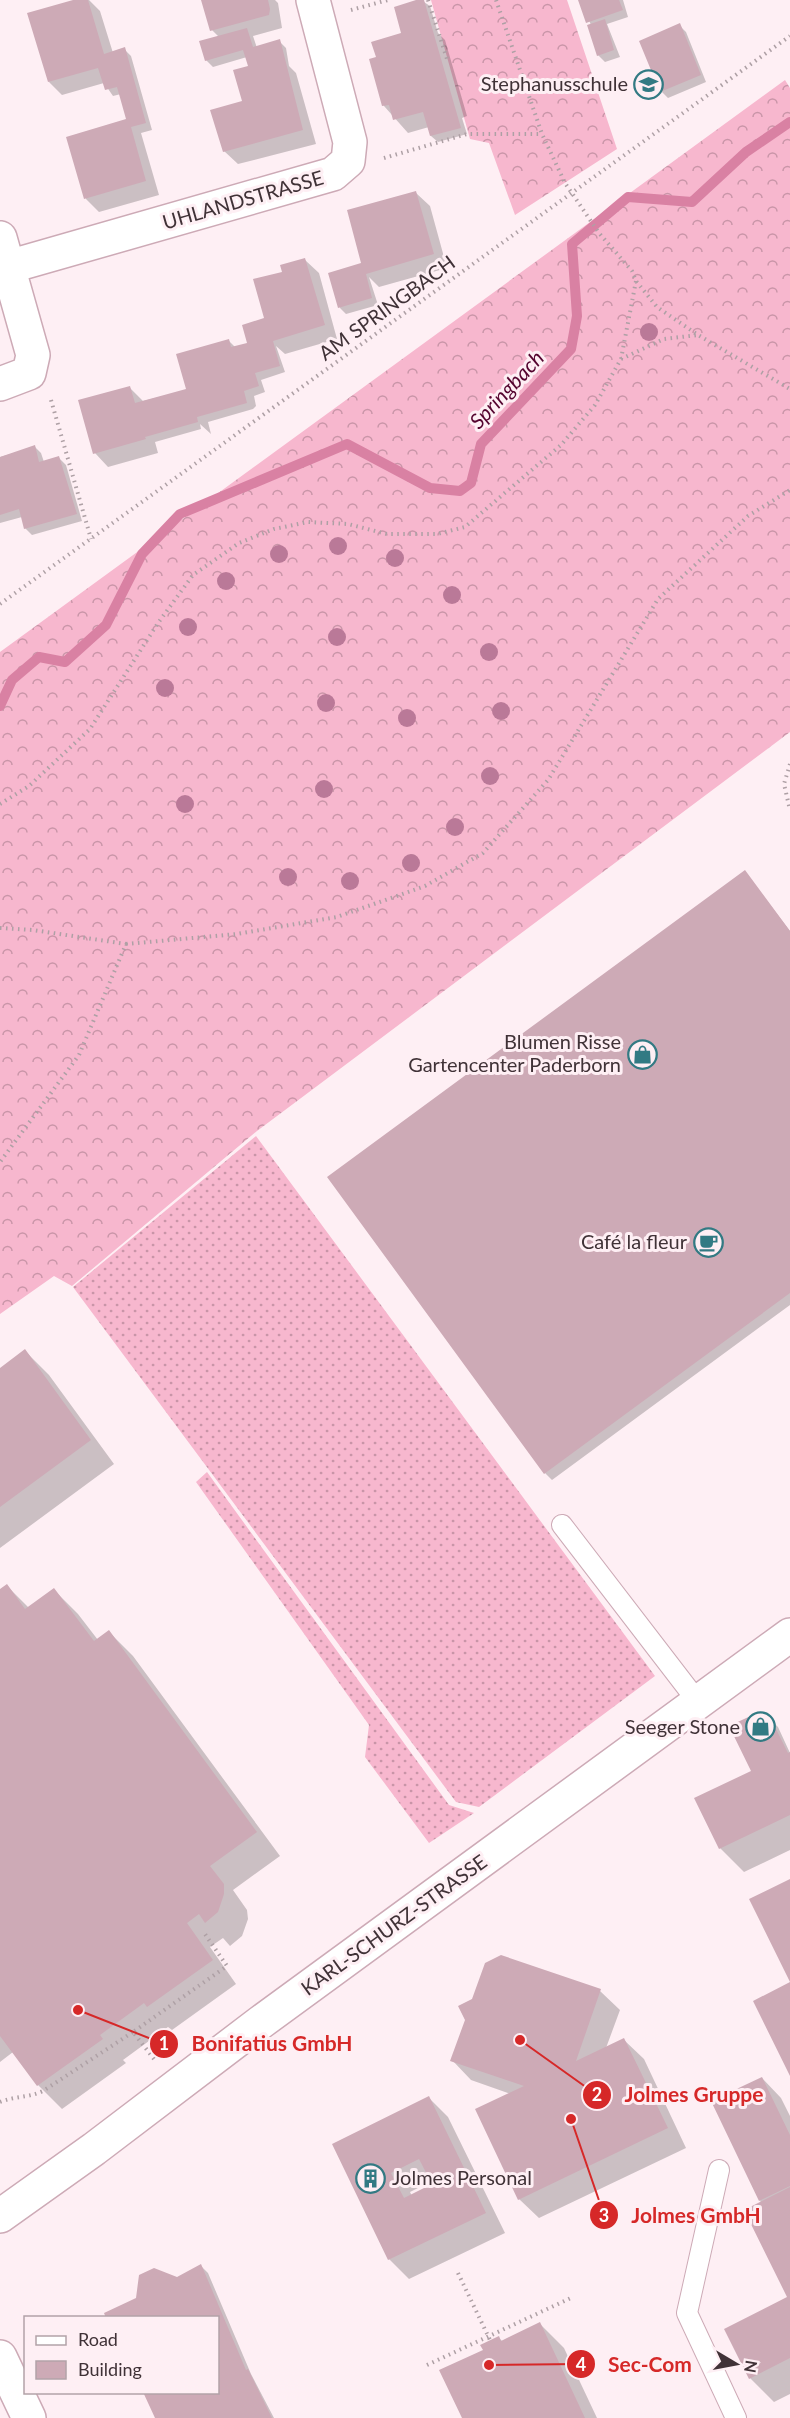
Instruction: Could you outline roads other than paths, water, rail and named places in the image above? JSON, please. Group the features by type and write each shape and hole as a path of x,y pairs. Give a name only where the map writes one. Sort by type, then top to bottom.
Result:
{"street":[{"name":"UHLANDSTRASSE","path":"15,378 33,355 4,252 333,174 348,161 350,142 313,0"},
{"name":"KARL-SCHURZ-STRASSE","path":"0,2216 94,2150 261,2022 790,1635"},
{"path":"0,2357 30,2418"}],"lane":[{"path":"562,1526 699,1702"},
{"path":"719,2170 687,2313 736,2418"}],"waterway":[{"name":"Springbach","path":"0,706 12,680 39,657 65,662 106,625 142,554 180,514 347,444 430,488 460,491 471,483 481,444 571,349 577,316 572,244 628,197 692,202 746,152 790,122"}],"place":[{"name":"Stephanusschule","path":"649,84"},
{"name":"Blumen Risse Gartencenter Paderborn","path":"642,1054"},
{"name":"Café la fleur","path":"708,1242"},
{"name":"Seeger Stone","path":"761,1727"},
{"name":"Bonifatius GmbH","path":"78,2010"},
{"name":"Jolmes Gruppe","path":"520,2040"},
{"name":"Jolmes GmbH","path":"571,2119"},
{"name":"Jolmes Personal","path":"371,2178"},
{"name":"Sec-Com","path":"489,2365"}]}
